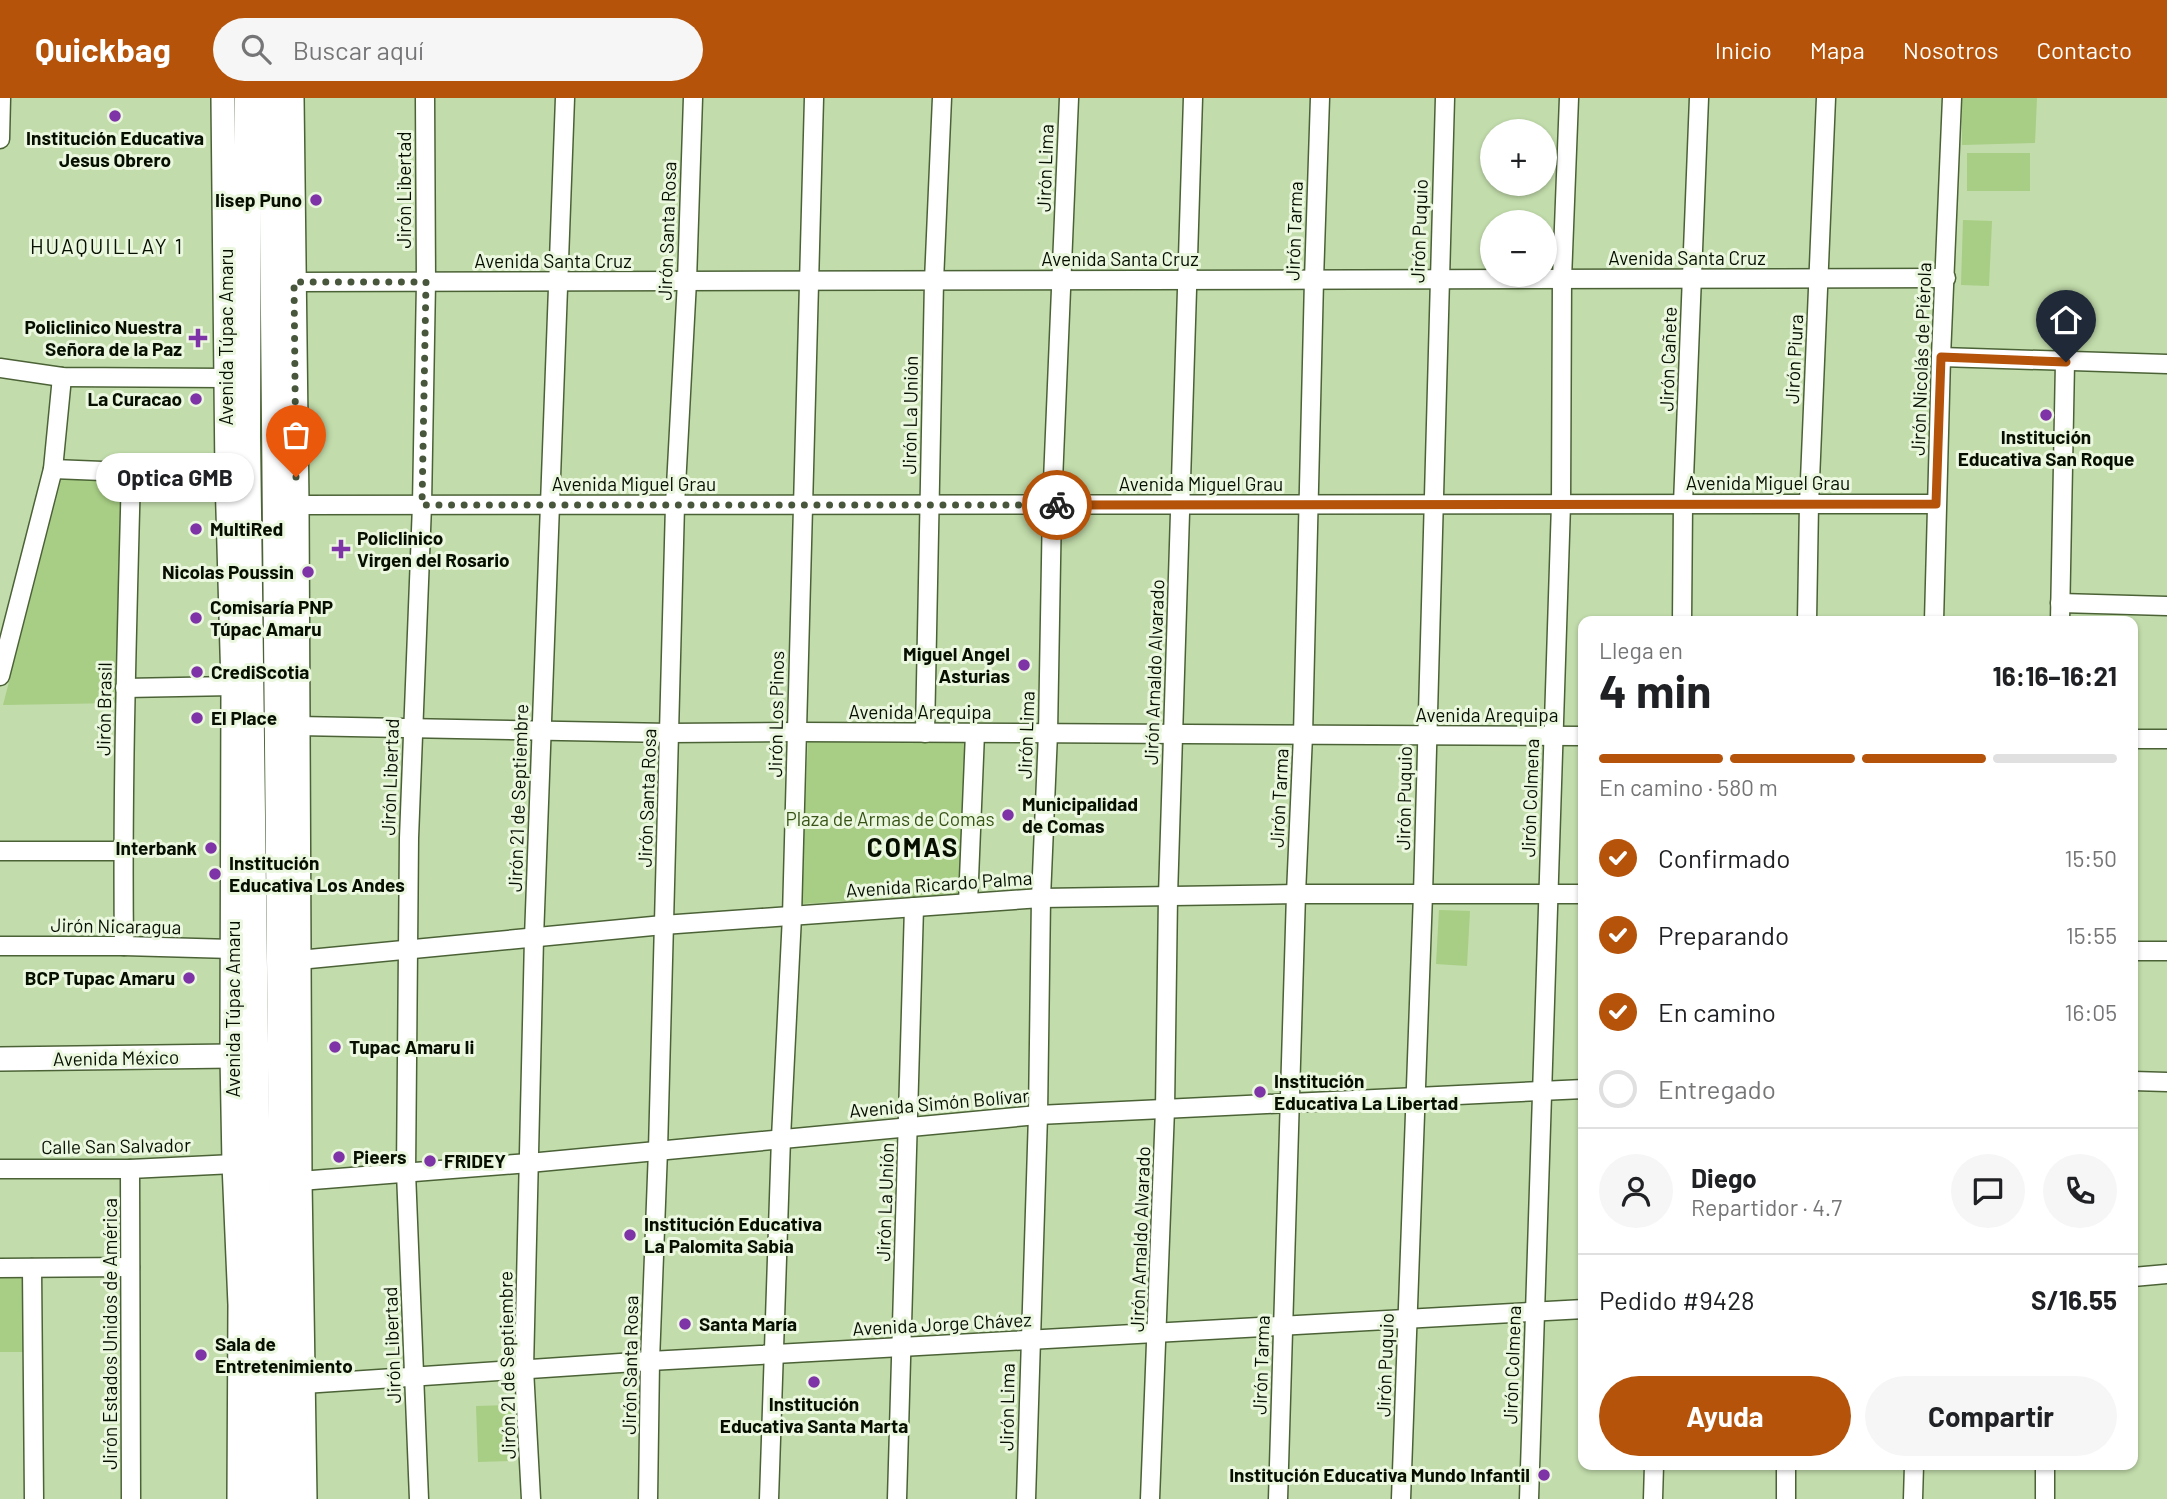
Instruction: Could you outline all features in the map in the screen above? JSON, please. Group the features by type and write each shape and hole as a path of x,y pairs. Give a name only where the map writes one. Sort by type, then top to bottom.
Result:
{"highway":[{"name":"Avenida Túpac Amaru","path":"248,98 247,437 261,1499"},
{"path":"272,98 285,1499"},
{"path":"231,617 237,581 241,450 247,437"}],"main road":[{"name":"Avenida Túpac Amaru","path":"223,98 227,476 233,687 232,1056 233,1164 240,1305 239,1499"},
{"path":"292,98 304,1499"},
{"name":"Avenida México","path":"0,1059 232,1056"}],"street":[{"path":"0,139 1,98"},
{"name":"Jirón Libertad","path":"419,1499 407,1172 409,838 422,505 426,282 425,98"},
{"name":"Jirón 21 de Septiembre","path":"531,1499 524,1369 534,938 565,98"},
{"name":"Jirón Santa Rosa","path":"648,1499 676,505 693,98"},
{"name":"Jirón Los Pinos","path":"769,1499 781,1138 792,916 814,98"},
{"name":"Jirón La Unión","path":"925,733 934,281 942,98"},
{"name":"Jirón Lima","path":"1026,1499 1052,505 1069,98"},
{"name":"Jirón Arnaldo Alvarado","path":"1150,1499 1165,1109 1168,896 1193,98"},
{"name":"Jirón Tarma","path":"1278,1499 1320,98"},
{"name":"Jirón Puquio","path":"1401,1499 1423,894 1445,98"},
{"name":"Jirón Colmena","path":"1528,1499 1561,504 1562,279 1569,98"},
{"name":"Jirón Cañete","path":"1682,616 1683,504 1699,98"},
{"name":"Jirón Piura","path":"1807,616 1809,504 1826,98"},
{"name":"Jirón Nicolás de Piérola","path":"1934,616 1952,98"},
{"name":"Avenida Santa Cruz","path":"294,282 1945,278"},
{"path":"1941,357 2167,364"},
{"path":"2066,362 2060,612 2167,606"},
{"path":"0,368 62,377 226,378"},
{"path":"1,672 53,469 62,377"},
{"path":"53,469 227,476"},
{"name":"Jirón Brasil","path":"124,946 125,688 131,473"},
{"name":"Avenida Miguel Grau","path":"297,505 1936,504"},
{"path":"125,688 233,687"},
{"name":"Avenida Arequipa","path":"298,726 541,732 1578,736"},
{"path":"968,903 975,733"},
{"path":"2138,739 2167,739"},
{"path":"0,851 123,850"},
{"name":"Avenida Ricardo Palma","path":"299,960 663,925 1041,898 1296,894 1578,894"},
{"name":"Jirón La Unión","path":"897,1499 914,907"},
{"name":"Jirón Nicaragua","path":"0,946 232,949"},
{"path":"2138,951 2167,951"},
{"path":"2138,1081 2167,1083"},
{"name":"Avenida Simón Bolívar","path":"300,1181 529,1163 1038,1115 1578,1089"},
{"name":"Calle San Salvador","path":"0,1169 233,1164"},
{"name":"Jirón Estados Unidos de América","path":"130,1168 131,1499"},
{"path":"0,1268 130,1267"},
{"path":"2167,1267 2167,1287"},
{"path":"32,1268 34,1499"},
{"path":"2138,1277 2167,1274"},
{"name":"Avenida Jorge Chávez","path":"304,1384 650,1361 1578,1310"},
{"path":"1653,1499 1654,1470"},
{"path":"1786,1470 1786,1499"},
{"path":"1913,1499 1914,1470"},
{"path":"2045,1470 2045,1499"}],"green space":[{"path":"1962,98 2037,98 2035,143 1962,145"},
{"path":"1967,153 2030,153 2030,191 1967,191"},
{"path":"1963,220 1992,221 1989,286 1961,285"},
{"path":"63,473 124,478 118,703 3,705"},
{"name":"Plaza de Armas de Comas","path":"973,739 965,893 801,904 808,741"},
{"path":"1439,910 1470,911 1467,966 1436,964"},
{"path":"0,1274 26,1274 27,1352 0,1352"},
{"path":"511,1405 513,1461 478,1462 476,1406"}],"way so far":[{"path":"296,477 294,282 426,282 422,505 1057,505"}],"place":[{"name":"Institución Educativa Jesus Obrero","path":"115,116"},
{"name":"Iisep Puno","path":"316,200"},
{"name":"Policlinico Nuestra Señora de la Paz","path":"198,338"},
{"name":"La Curacao","path":"196,399"},
{"name":"Institución Educativa San Roque","path":"2046,415"},
{"name":"Optica GMB","path":"296,477"},
{"name":"MultiRed","path":"196,529"},
{"name":"Policlinico Virgen del Rosario","path":"341,549"},
{"name":"Nicolas Poussin","path":"308,572"},
{"name":"Comisaría PNP Túpac Amaru","path":"196,618"},
{"name":"Miguel Angel Asturias","path":"1024,665"},
{"name":"CrediScotia","path":"197,672"},
{"name":"El Place","path":"197,718"},
{"name":"Municipalidad de Comas","path":"1008,815"},
{"name":"Interbank","path":"211,848"},
{"name":"Institución Educativa Los Andes","path":"215,874"},
{"name":"BCP Tupac Amaru","path":"189,978"},
{"name":"Tupac Amaru Ii","path":"335,1047"},
{"name":"Institución Educativa La Libertad","path":"1260,1092"},
{"name":"Pieers","path":"339,1157"},
{"name":"FRIDEY","path":"430,1161"},
{"name":"Institución Educativa La Palomita Sabia","path":"630,1235"},
{"name":"Santa María","path":"685,1324"},
{"name":"Sala de Entretenimiento","path":"201,1355"},
{"name":"Institución Educativa Santa Marta","path":"814,1382"},
{"name":"Institución Educativa Mundo Infantil","path":"1544,1475"}],"district":[{"name":"HUAQUILLAY 1","path":"107,247"},
{"name":"COMAS","path":"913,848"}],"route":[{"path":"1057,505 1936,504 1941,357 2066,362"}]}
